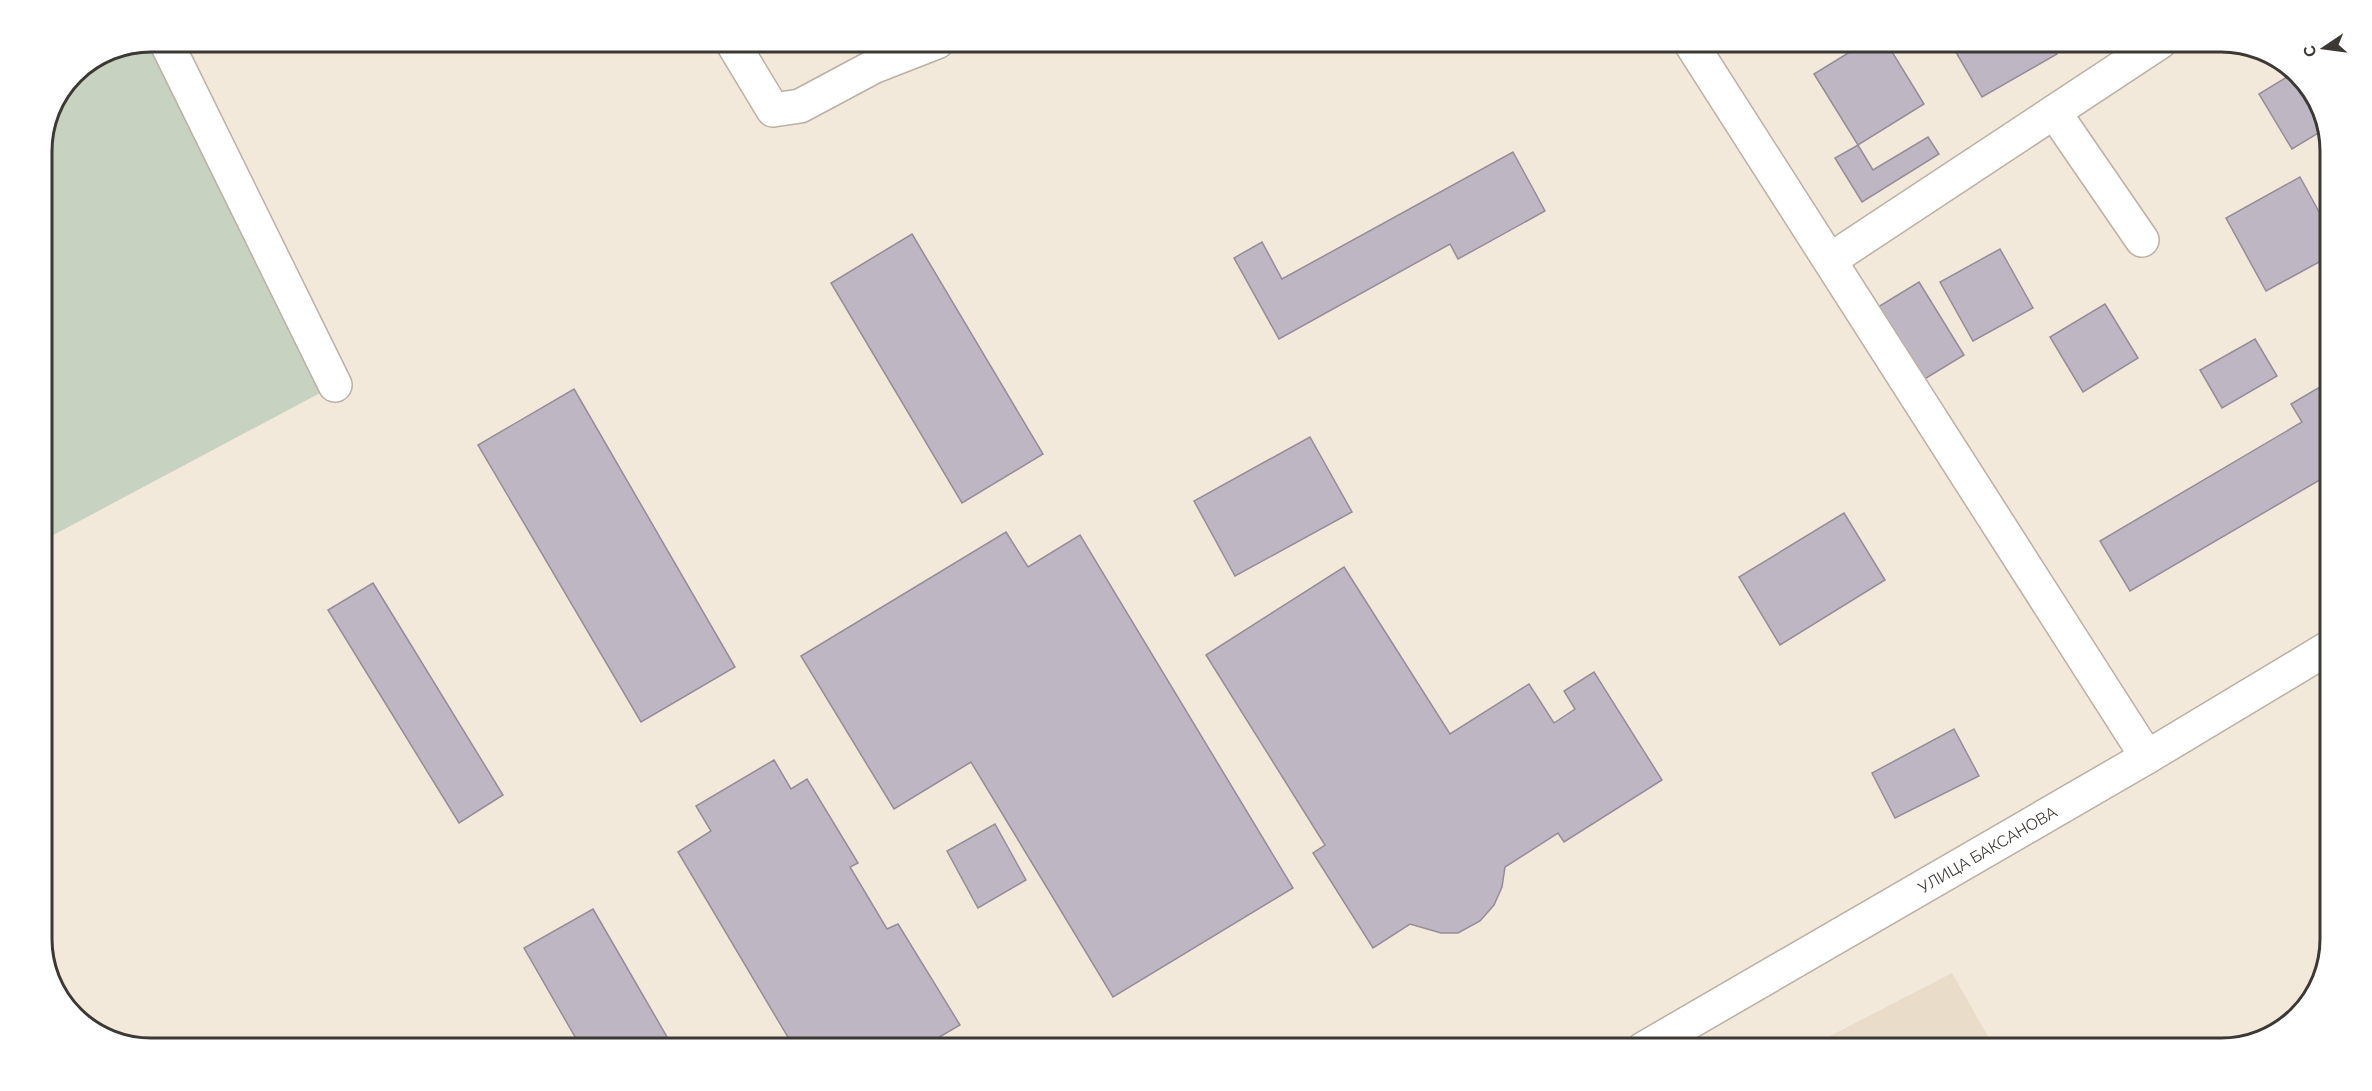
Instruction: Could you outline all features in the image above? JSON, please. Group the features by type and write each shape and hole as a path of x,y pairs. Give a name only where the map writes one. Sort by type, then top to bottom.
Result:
{"main road":[{"path":"171,52 334,385"},
{"path":"738,52 773,110 800,106 873,67 911,52"},
{"path":"1696,52 2147,757"},
{"path":"1830,260 2145,52"},
{"path":"2054,112 2142,240"},
{"name":"УЛИЦА БАКСАНОВА","path":"1662,1038 2147,757 2320,653"}],"shaded area":[{"path":"1952,973 1989,1038 1826,1038"}],"green space":[{"path":"156,52 335,385 53,535 54,132 69,96 81,81 96,69 132,54"}],"building":[{"path":"1850,52 1892,52 1924,104 1858,145 1814,74"},
{"path":"1956,52 2056,52 2057,54 1982,97"},
{"path":"2286,77 2309,107 2318,132 2292,149 2259,94"},
{"path":"1928,137 1939,154 1862,202 1835,158 1858,145 1873,170"},
{"path":"1513,152 1545,211 1458,259 1450,244 1279,339 1234,258 1262,242 1282,279"},
{"path":"2300,177 2319,212 2319,262 2266,291 2226,218"},
{"path":"912,234 1043,454 962,503 831,283"},
{"path":"2000,249 2033,308 1973,341 1940,282"},
{"path":"1919,282 1964,355 1923,380 1878,307"},
{"path":"2105,304 2138,358 2083,392 2050,337"},
{"path":"2255,339 2277,376 2222,408 2200,370"},
{"path":"2319,387 2319,480 2130,591 2100,541 2302,422 2291,404"},
{"path":"574,389 735,667 641,722 478,445"},
{"path":"1310,437 1352,512 1235,576 1194,501"},
{"path":"1844,513 1885,580 1780,645 1739,577"},
{"path":"1006,532 1028,567 1080,535 1293,888 1113,997 971,762 894,809 801,656"},
{"path":"1344,567 1450,734 1529,684 1554,723 1575,709 1564,691 1594,672 1662,780 1564,842 1558,833 1505,867 1502,887 1494,905 1480,921 1458,933 1441,933 1410,924 1373,948 1313,853 1325,845 1206,655"},
{"path":"373,583 503,795 459,823 328,610"},
{"path":"1954,729 1979,776 1895,818 1872,773"},
{"path":"774,760 791,789 807,779 858,863 850,867 887,929 898,924 960,1025 938,1038 788,1038 678,852 711,831 696,806"},
{"path":"995,824 1026,880 978,908 947,851"},
{"path":"593,909 668,1038 576,1038 524,948"}]}
